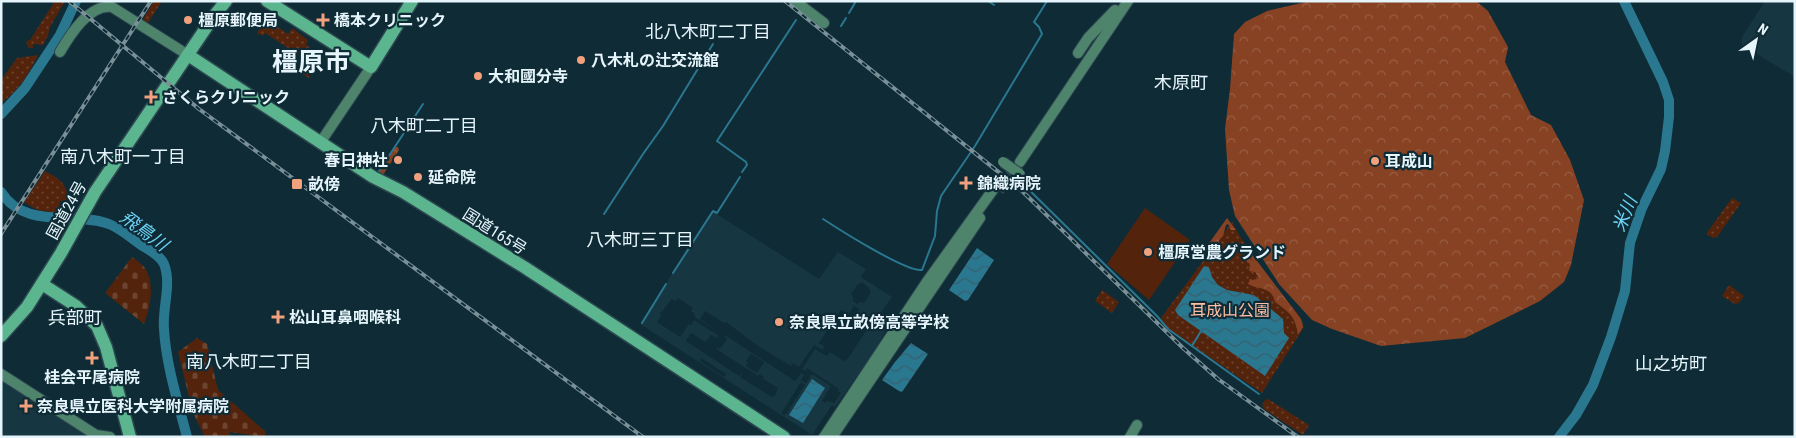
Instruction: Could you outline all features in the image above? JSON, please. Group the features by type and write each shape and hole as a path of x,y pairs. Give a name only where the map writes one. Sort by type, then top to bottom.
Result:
{"highway":[{"name":"国道24号","path":"1,336 27,306 42,284 112,166 226,1"},
{"path":"267,1 371,67 412,1"},
{"name":"国道165号","path":"188,55 373,177 407,195 524,267 784,437"},
{"path":"42,284 76,306 98,326 106,347 130,437"}],"street":[{"path":"795,1 824,23"},
{"path":"1078,53 1088,38 1128,1"},
{"path":"60,52 71,33 103,4 112,7 188,55"},
{"path":"1094,64 1104,48 1118,9"},
{"path":"1017,160 1118,9"},
{"path":"320,143 371,67"},
{"path":"1003,162 1020,174"},
{"path":"824,437 997,189"},
{"path":"832,437 881,357 898,315 921,279"},
{"path":"881,357 911,330 937,293"},
{"path":"1,374 96,435 110,437"},
{"path":"1130,437 1137,425"}],"shaded area":[{"path":"1765,1 1795,1 1795,77 1742,45 1742,37"},
{"name":"奈良県立畝傍高等学校","path":"712,211 819,279 838,252 866,269 861,277 892,297 876,320 887,327 876,349 835,407 832,405 812,435 640,324","holes":["863,283 871,292 864,303 859,302 857,304 853,301 851,294 858,284","678,298 693,308 691,311 695,314 696,318 720,333 700,319 705,311 724,323 726,322 758,346 791,366 793,363 799,367 814,345 826,352 823,349 824,346 819,343 841,310 848,315 854,306 859,309 853,318 868,328 847,360 844,361 830,352 827,356 815,349 802,369 805,371 807,368 839,389 838,391 841,393 834,403 822,401 831,386 812,374 806,383 801,380 804,375 801,373 795,381 725,335 724,337 727,339 720,349 717,347 716,349 758,376 759,374 764,377 763,379 778,388 776,394 772,397 740,377 744,371 739,376 686,341 691,333 706,342 711,335 717,338 719,336 694,320 680,337 657,322 661,316 660,314 672,299 676,301","751,354 764,362 757,373 746,366 748,363 746,361","701,358 726,374 724,377 700,361","801,382 805,385 786,414 783,415 782,412"]},
{"name":"奈良県立医科大学附属病院","path":"1,374 100,437 1,437"}],"green space":[{"path":"55,1 65,1 50,27 43,45 33,44 33,48 29,48 26,43 30,40"},
{"path":"154,1 162,1 148,23 143,19"},
{"path":"1310,1 1476,1 1488,11 1508,47 1505,62 1531,115 1551,125 1570,160 1584,200 1571,265 1564,282 1540,301 1465,338 1381,346 1312,320 1279,284 1235,216 1229,190 1225,129 1234,34 1245,22 1267,11"},
{"path":"266,19 288,34 292,28 308,40 306,45 324,54 309,78 298,71 305,59 265,33 263,36 257,33"},
{"path":"38,55 22,82 1,103 1,80 17,58"},
{"path":"395,147 398,147 399,150 383,175 379,172"},
{"path":"45,171 62,182 68,195 70,202 60,201 58,213 37,210 24,202"},
{"path":"1732,198 1741,203 1717,237 1713,238 1706,234"},
{"name":"橿原営農グランド","path":"1145,208 1190,240 1149,300 1107,264"},
{"path":"1227,218 1236,230 1231,230 1228,224 1226,225 1223,236 1219,240 1219,251 1208,253 1207,246"},
{"name":"耳成山公園","path":"1232,222 1254,258 1297,313 1304,327 1262,393 1168,329 1161,318"},
{"path":"1248,249 1301,319 1303,327 1298,335 1294,319 1275,302 1271,293 1248,284 1250,279 1259,278 1255,272 1249,271 1250,264 1245,258 1253,261 1247,254"},
{"path":"132,257 144,267 150,280 151,296 144,324 105,293"},
{"path":"1729,285 1744,296 1739,303 1735,304 1722,296"},
{"path":"1102,290 1119,302 1112,313 1095,301"},
{"path":"197,338 207,344 218,390 266,432 264,437 229,432 231,437 205,437 193,413 178,352"},
{"path":"1268,399 1309,425 1303,435 1264,409 1262,405"}],"water":[{"path":"977,248 994,260 968,300 965,301 949,290"},
{"path":"1204,266 1209,267 1212,277 1218,285 1227,290 1254,295 1283,319 1284,333 1289,338 1265,376 1178,315 1175,310"},
{"path":"911,343 928,354 902,392 882,380"},
{"path":"812,379 825,388 803,423 789,415"}],"waterway":[{"name":"飛鳥川","path":"1,114 25,88 60,35 76,1"},
{"path":"849,13 856,1"},
{"path":"988,1 994,5"},
{"path":"823,219 888,258 914,269 922,270 935,236 937,211 941,196 975,146 1042,34 1034,22 1047,1"},
{"name":"米川","path":"1559,437 1576,415 1593,385 1611,337 1625,291 1630,243 1642,208 1661,169 1665,151 1669,100 1663,82 1624,1"},
{"path":"841,26 846,18"},
{"path":"742,172 747,165 746,162 717,141 796,20"},
{"path":"604,214 663,126 713,44"},
{"path":"377,174 423,104"},
{"path":"1014,175 1168,329 1259,394"},
{"path":"673,273 713,211 717,213 740,177"},
{"name":"飛鳥川","path":"1,192 11,204 23,211 36,215 95,220 109,224 160,258 164,264 167,280 164,321 165,343 187,437"},
{"path":"642,323 666,284"},
{"path":"1192,346 1201,331"}],"tunnel":[{"path":"999,191 1019,163"}],"railway":[{"path":"69,1 199,109 643,437"},
{"path":"1,234 151,1"},
{"path":"785,1 1021,190 1183,348 1218,379 1298,437"}],"place":[{"name":"橿原郵便局","path":"188,20"},
{"name":"橋本クリニック","path":"323,20"},
{"name":"八木札の辻交流館","path":"581,60"},
{"name":"大和國分寺","path":"478,76"},
{"name":"さくらクリニック","path":"151,97"},
{"name":"春日神社","path":"398,160"},
{"name":"耳成山","path":"1375,161"},
{"name":"延命院","path":"418,177"},
{"name":"錦織病院","path":"966,183"},
{"name":"畝傍","path":"297,184"},
{"name":"橿原営農グランド","path":"1148,252"},
{"name":"松山耳鼻咽喉科","path":"278,317"},
{"name":"奈良県立畝傍高等学校","path":"779,322"},
{"name":"桂会平尾病院","path":"92,358"},
{"name":"奈良県立医科大学附属病院","path":"26,406"}],"district":[{"name":"北八木町二丁目","path":"708,32"},
{"name":"橿原市","path":"311,62"},
{"name":"木原町","path":"1181,83"},
{"name":"八木町二丁目","path":"424,126"},
{"name":"南八木町一丁目","path":"123,157"},
{"name":"八木町三丁目","path":"640,240"},
{"name":"兵部町","path":"75,318"},
{"name":"南八木町二丁目","path":"249,362"},
{"name":"山之坊町","path":"1671,364"}]}
